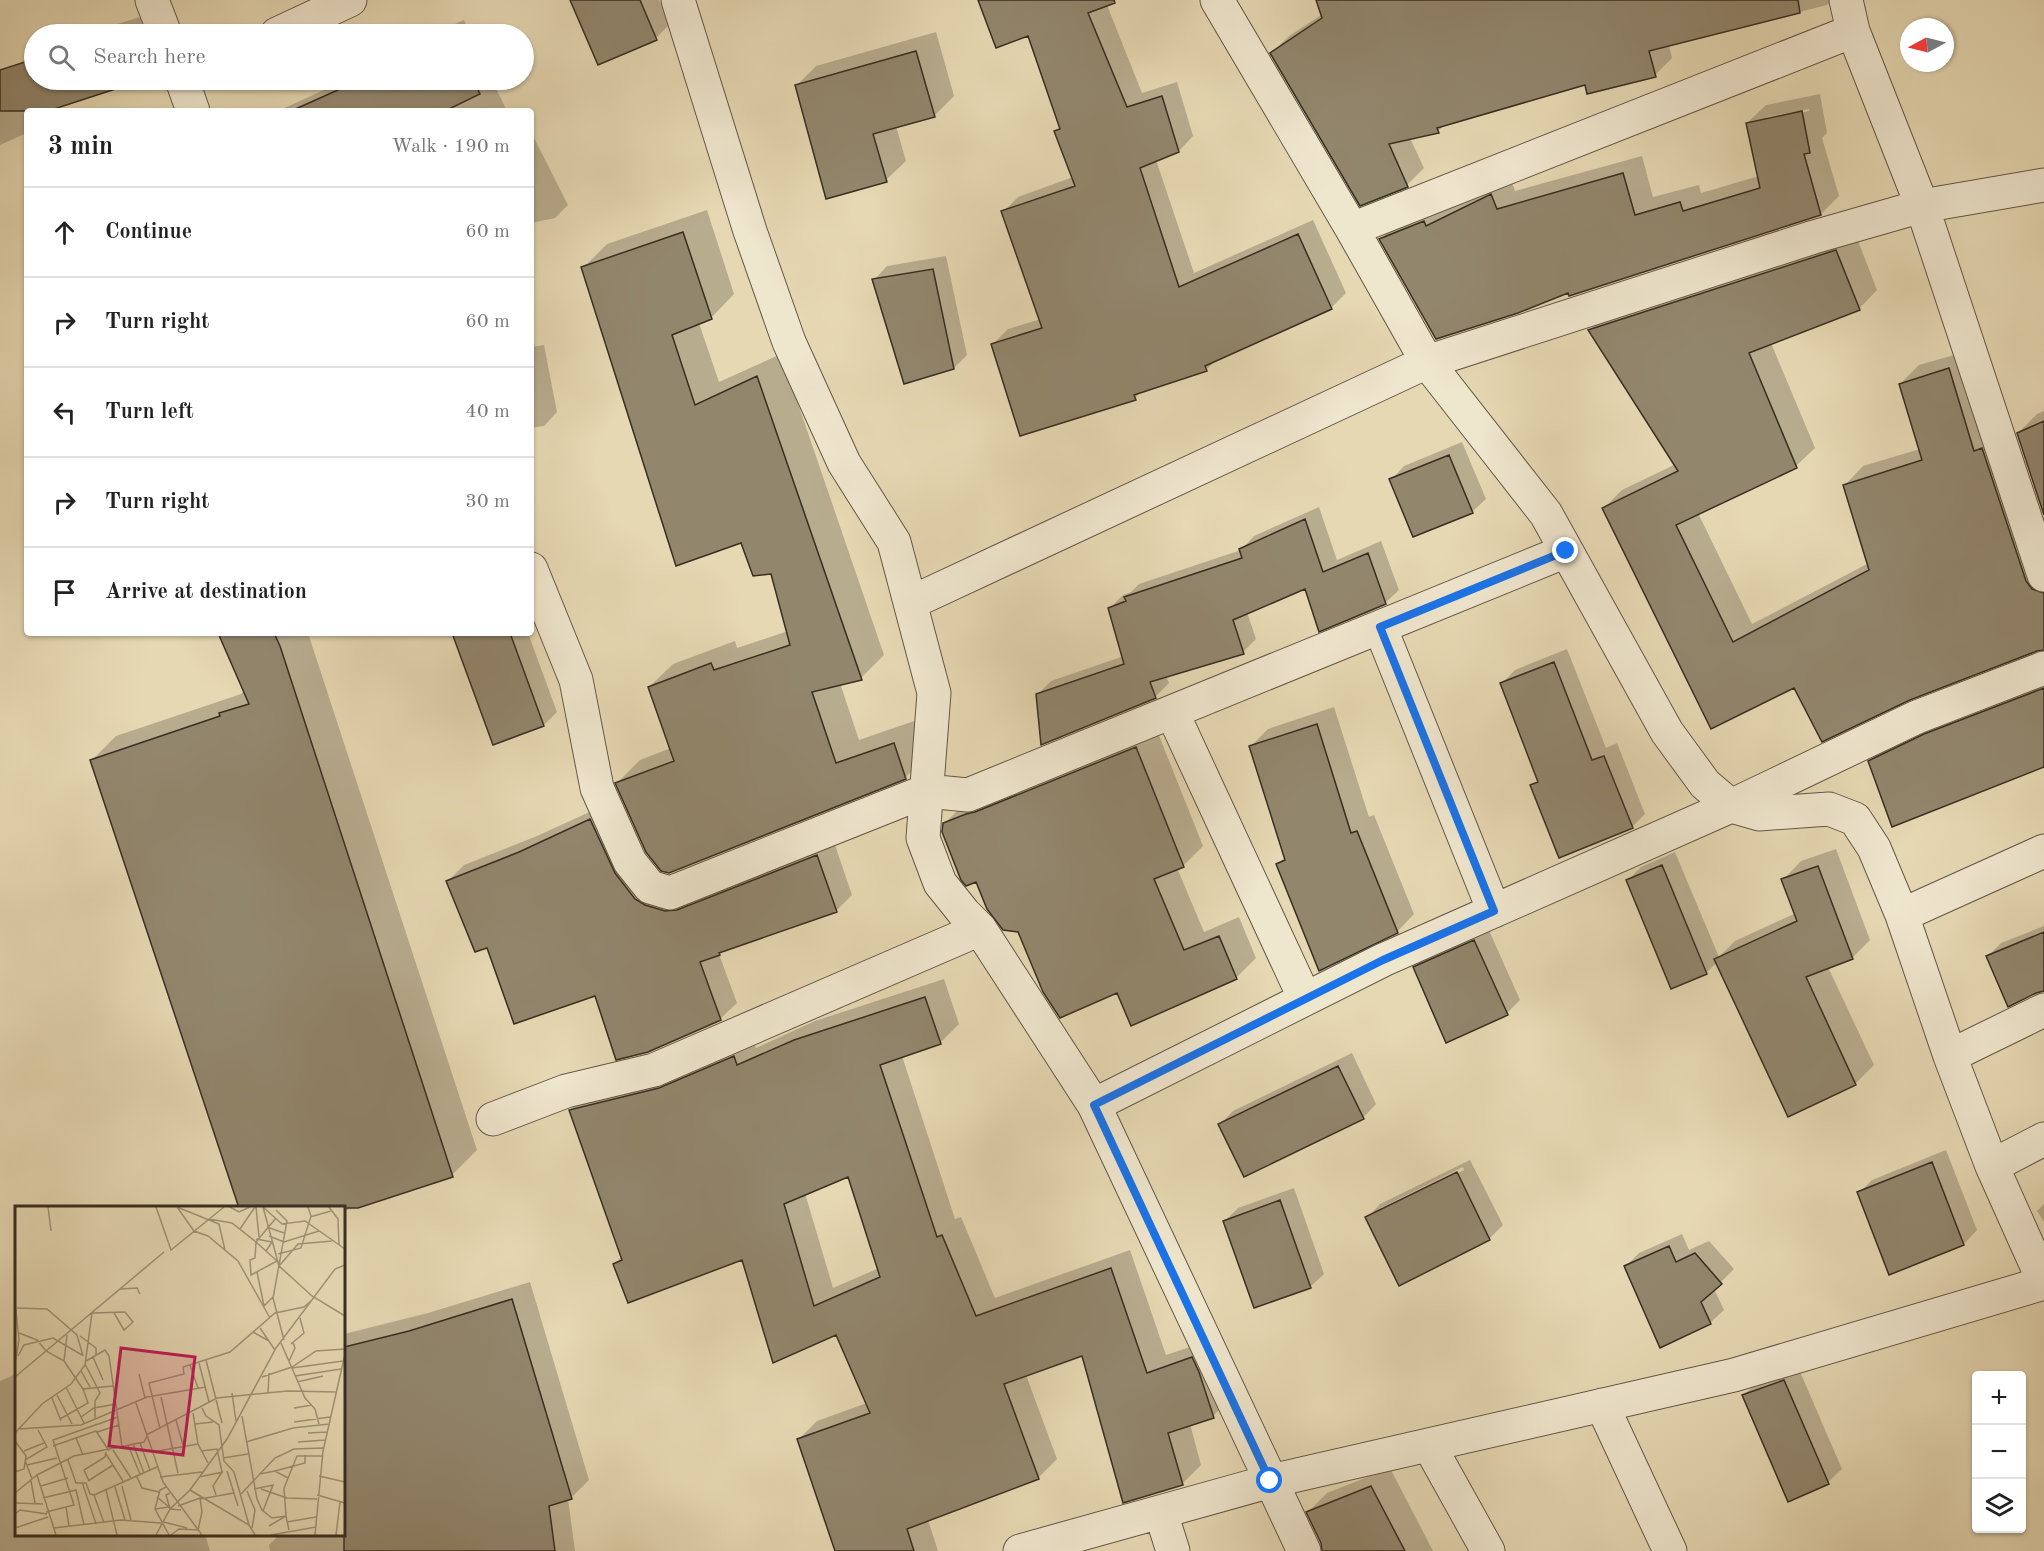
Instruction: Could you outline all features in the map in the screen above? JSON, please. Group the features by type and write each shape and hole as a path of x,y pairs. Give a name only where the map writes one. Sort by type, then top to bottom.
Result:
{"street":[{"path":"152,0 161,24"},
{"path":"298,24 350,0"},
{"path":"678,0 750,231 789,342 844,463 894,542 934,693 923,838 940,883 980,929 1094,1105 1304,1551"},
{"path":"1020,1551 1270,1481 1734,1375 2044,1282 1992,1166 1950,1056 1902,915 1874,848 1855,819 1829,809 1759,813 1731,806 1705,784 1667,732 1546,514 1427,362 1352,228 1217,0"},
{"path":"1352,228 1849,15 1922,206 2044,575"},
{"path":"186,90 192,108"},
{"path":"910,603 1427,362 1814,237 1922,206 2044,185"},
{"path":"534,575 576,680 597,788 630,862 650,887 670,893 926,791 968,795 1566,551"},
{"path":"1380,627 1494,911"},
{"path":"1094,1105 1383,960 1731,806 1917,717 2044,668"},
{"path":"1172,712 1305,999"},
{"path":"1902,915 2044,851"},
{"path":"493,1119 566,1091 654,1070 980,929"},
{"path":"1950,1056 2044,1010"},
{"path":"1992,1166 2044,1139"},
{"path":"1602,1405 1670,1551"},
{"path":"1429,1445 1488,1551"},
{"path":"1161,1513 1173,1551"}],"building":[{"path":"570,0 640,0 657,40 598,65"},
{"path":"978,0 1114,0 1115,3 1088,13 1127,107 1162,96 1179,152 1140,168 1179,287 1298,234 1332,309 1205,366 1207,371 1134,395 1136,400 1020,436 991,344 1042,328 1001,211 1075,186 1054,131 1060,129 1028,36 996,48"},
{"path":"1316,0 1798,0 1800,13 1649,51 1656,77 1587,94 1585,85 1437,128 1439,133 1389,144 1408,187 1360,206 1270,53 1322,18"},
{"path":"916,51 935,117 873,134 887,182 826,199 795,85"},
{"path":"24,62 24,90 112,90 57,108 0,111 0,70"},
{"path":"338,90 478,90 480,94 451,108 298,108"},
{"path":"1802,111 1810,153 1804,154 1821,215 1569,296 1568,293 1518,313 1436,339 1379,239 1424,221 1426,226 1491,194 1497,209 1623,173 1635,215 1680,202 1683,211 1760,188 1746,123"},
{"path":"683,232 712,319 672,335 695,405 757,376 862,680 812,692 836,763 894,743 906,779 669,873 661,871 646,852 615,783 674,761 648,687 711,663 714,670 790,645 771,574 753,576 741,543 676,566 581,267"},
{"path":"1836,250 1860,310 1749,353 1797,468 1676,525 1733,642 1869,570 1843,485 1922,460 1899,384 1949,368 1974,451 1982,448 2026,581 2032,589 2044,593 2044,650 1910,700 1822,742 1794,688 1711,729 1602,508 1678,471 1588,330"},
{"path":"933,269 954,369 904,384 872,279"},
{"path":"2044,421 2044,515 2017,433"},
{"path":"1449,455 1473,513 1413,537 1389,479"},
{"path":"1305,519 1323,572 1368,553 1386,604 1319,632 1305,589 1233,620 1244,654 1150,682 1156,698 1041,745 1036,694 1124,664 1108,608 1126,601 1124,597 1242,558 1239,549"},
{"path":"219,636 275,636 280,646 453,1177 358,1208 238,1206 90,760 249,704"},
{"path":"453,636 511,636 544,726 493,745"},
{"path":"1554,662 1592,760 1604,756 1633,828 1559,858 1530,785 1538,782 1500,683"},
{"path":"2044,688 2044,767 1892,827 1868,761 1924,734"},
{"path":"1317,724 1351,833 1357,831 1398,933 1319,971 1276,864 1285,860 1249,746"},
{"path":"1136,747 1184,867 1154,879 1184,950 1219,936 1237,979 1131,1026 1117,993 1060,1018 1043,992 1018,932 1003,930 987,909 976,882 966,886 961,880 942,832 943,823"},
{"path":"590,819 615,873 635,899 645,905 665,911 677,910 817,855 837,912 719,953 720,955 700,962 721,1020 648,1052 616,1060 595,996 514,1024 487,948 475,952 446,881 519,852"},
{"path":"1662,865 1707,974 1671,989 1626,880"},
{"path":"1818,866 1853,959 1806,977 1856,1085 1788,1117 1714,959 1797,921 1781,879"},
{"path":"2044,932 2044,991 2008,1007 1986,956"},
{"path":"1474,940 1508,1015 1446,1043 1413,967"},
{"path":"925,997 941,1044 880,1065 937,1237 942,1235 976,1316 1111,1268 1147,1373 1192,1357 1199,1372 1214,1418 1168,1433 1183,1485 1123,1503 1082,1356 1004,1384 1039,1479 907,1529 914,1551 835,1551 797,1439 870,1413 836,1335 773,1363 742,1260 628,1303 613,1264 622,1260 569,1110 659,1088 734,1056 737,1065 794,1040","holes":["848,1177 880,1277 814,1306 784,1204"]},
{"path":"1338,1066 1364,1119 1244,1177 1218,1124"},
{"path":"1932,1162 1964,1245 1889,1275 1857,1192"},
{"path":"1457,1172 1490,1240 1399,1286 1365,1217"},
{"path":"1280,1200 1311,1288 1254,1308 1223,1221"},
{"path":"1669,1246 1676,1262 1695,1253 1722,1284 1701,1302 1711,1324 1660,1348 1624,1266"},
{"path":"512,1299 572,1499 549,1506 555,1551 344,1551 345,1347 409,1331"},
{"path":"1784,1380 1829,1484 1788,1502 1742,1395"},
{"path":"1371,1486 1405,1551 1322,1551 1321,1543 1306,1512"}],"route":[{"path":"1270,1481 1094,1105 1383,960 1494,911 1380,627 1566,551"}]}
